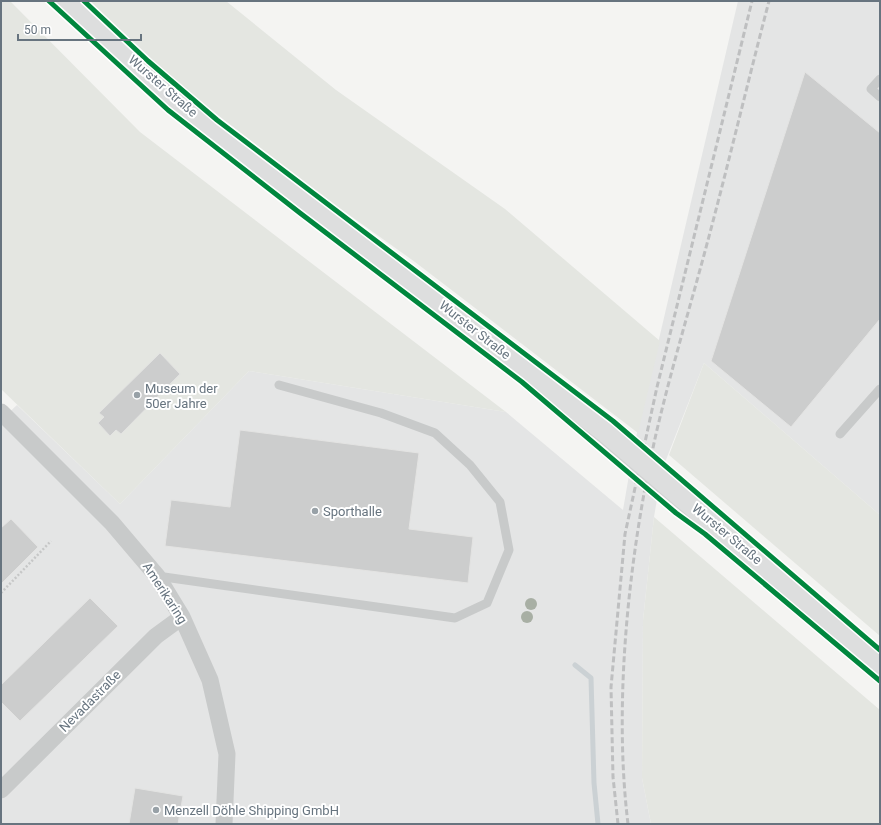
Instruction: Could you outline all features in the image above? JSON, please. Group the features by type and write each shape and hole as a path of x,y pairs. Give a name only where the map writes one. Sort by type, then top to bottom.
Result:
{"main road":[{"name":"Wurster Straße","path":"67,1 176,100 605,431 880,664"}],"street":[{"name":"Amerikaring","path":"4,422 112,522 157,576 182,617 210,680 227,754 224,824"},
{"name":"Nevadastraße","path":"1,790 156,636 182,617"}],"lane":[{"path":"880,79 871,89 880,97"},
{"path":"157,576 455,618 487,603 508,550 500,502 470,465 435,433 381,413 279,386"},
{"path":"840,434 880,389"}],"path":[{"path":"1,593 51,542"}],"shaded area":[{"path":"1,1 10,1 140,132 506,412 249,371 120,504 1,389"},
{"path":"90,1 226,1 336,90 505,209 660,341 638,433 415,262 317,192 219,116 150,59"},
{"path":"738,1 880,1 880,515 704,363 662,470 654,517 643,620 642,778 651,824 1,824 1,420 17,405 120,504 249,371 506,412 623,510 634,446"},
{"path":"704,363 880,515 880,636 669,455"},
{"path":"654,517 880,710 880,824 651,824 642,778 643,620"}],"building":[{"path":"805,72 880,133 880,319 791,427 711,361"},
{"path":"160,353 180,374 121,434 116,430 110,436 98,423 104,417 99,413"},
{"path":"240,430 419,453 409,529 473,537 468,583 165,546 171,500 230,507"},
{"path":"11,519 38,547 1,584 1,528"},
{"path":"90,598 118,626 20,721 1,702 1,685"},
{"name":"Menzell Döhle Shipping GmbH","path":"135,788 183,796 178,824 129,824"}],"waterway":[{"path":"575,665 591,678 594,783 598,824"}],"railway":[{"path":"618,824 613,777 611,687 625,534 657,387 752,1"},
{"path":"628,824 622,728 623,678 631,578 646,480 661,412 712,223 769,1"}],"cycle path":[{"path":"49,1 168,110 300,213 522,382 676,513 705,534 880,681"},
{"path":"84,1 148,61 217,120 613,421 880,650"}],"place":[{"name":"Museum der 50er Jahre","path":"137,395"},
{"name":"Sporthalle","path":"315,511"},
{"name":"Menzell Döhle Shipping GmbH","path":"156,810"}]}
